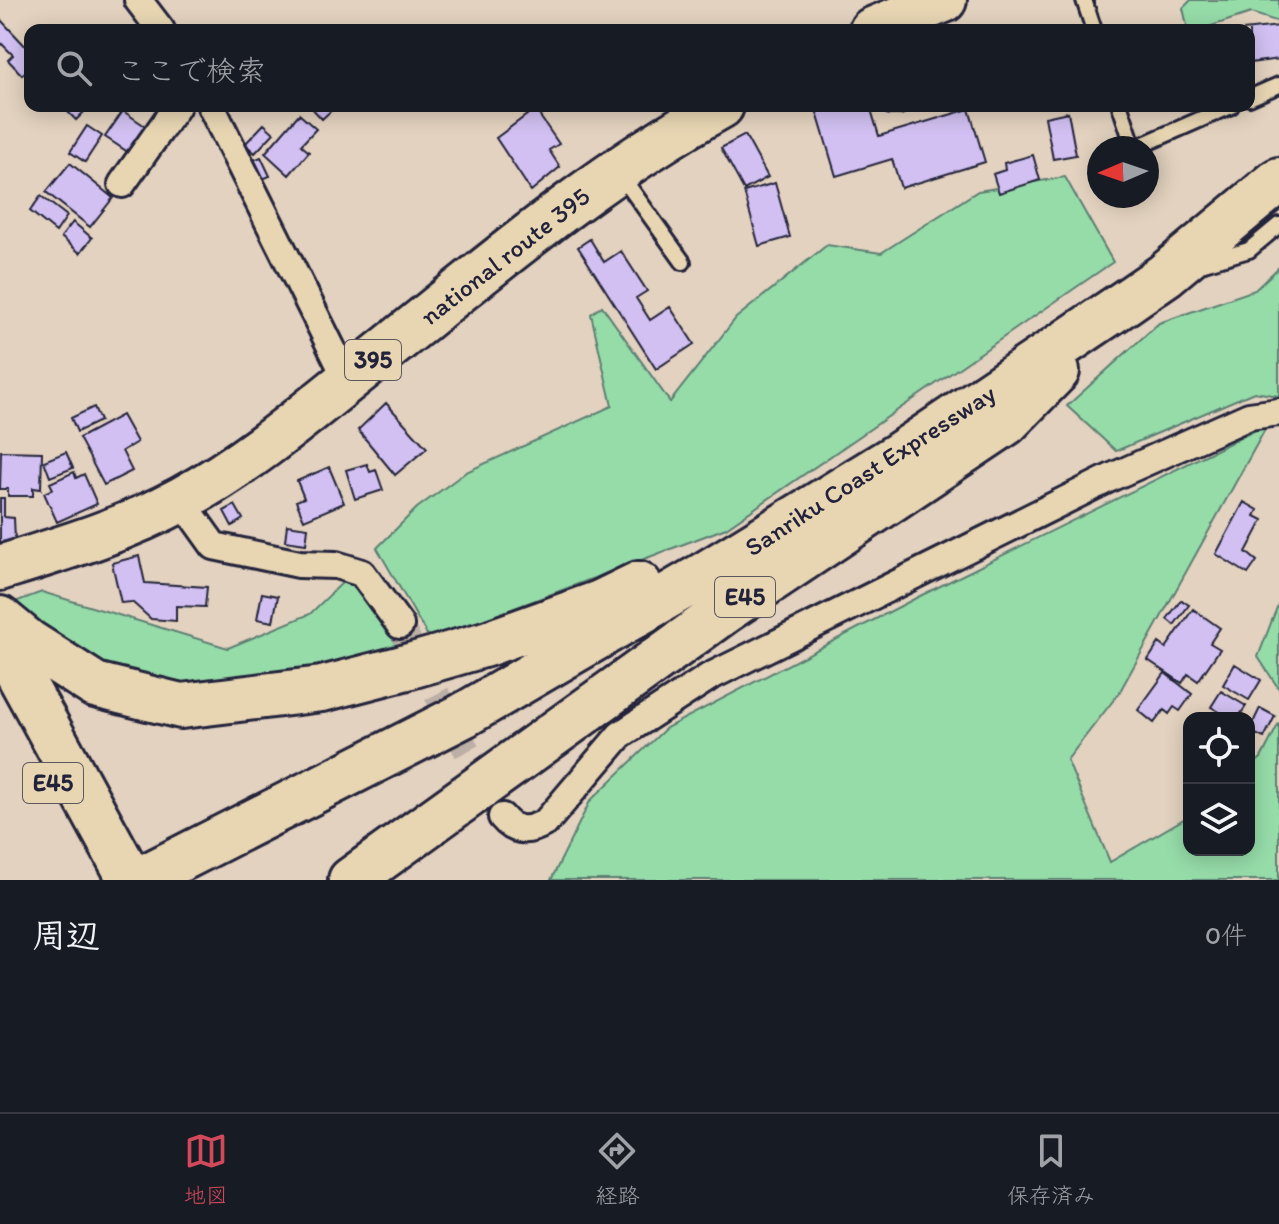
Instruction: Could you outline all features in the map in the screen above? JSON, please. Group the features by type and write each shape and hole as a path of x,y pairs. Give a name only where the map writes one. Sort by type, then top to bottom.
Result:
{"highway":[{"path":"886,24 944,0"},
{"name":"national route 395","path":"0,568 75,545 181,500 280,437 530,235 651,145 710,112"},
{"name":"Sanriku Coast Expressway","path":"143,877 464,715 762,539 897,456 1165,275 1279,180"},
{"name":"E45","path":"351,880 726,610 1006,423 1126,302"},
{"name":"E45","path":"0,619 28,642 95,685 181,706 243,701 322,689 486,644 600,603 677,565 762,539"},
{"path":"0,640 143,877"},
{"name":"E45","path":"0,686 106,880"}],"street":[{"path":"138,0 156,24"},
{"path":"122,184 173,112"},
{"path":"214,112 348,381"},
{"path":"502,817 520,830 533,829 546,822 620,735 709,677 1112,477 1249,416 1279,412"},
{"path":"181,500 214,546 299,564 336,565 362,573 400,625"}],"lane":[{"path":"1084,0 1092,24"},
{"path":"1255,95 1279,85"},
{"path":"1122,112 1130,136"},
{"path":"1159,137 1217,112"},
{"path":"617,170 683,262"},
{"path":"1165,275 1249,250 1279,225"}],"green space":[{"path":"1191,0 1279,0 1279,22 1251,13 1217,24 1187,24 1183,8"},
{"path":"1065,177 1113,262 726,528 430,640 377,548 417,508 466,472 612,406 591,314 602,306 670,402 736,318 827,245 881,253 978,191"},
{"path":"1279,267 1279,396 1254,392 1116,451 1067,406 1159,323 1255,290"},
{"path":"1268,424 1119,693 1067,760 1110,862 1183,819 1183,856 1255,856 1255,763 1261,758 1279,723 1279,880 551,880 590,801 666,728 918,597"},
{"path":"349,576 400,649 213,690 100,671 12,603 42,592 228,648 310,614"},
{"path":"1279,602 1279,689 1258,657"}],"building":[{"path":"0,19 24,45 22,75 8,60 13,55 0,42"},
{"path":"1279,26 1279,59 1255,62 1255,29"},
{"path":"68,112 84,112 76,120"},
{"path":"122,112 148,128 131,154 105,137"},
{"path":"316,112 330,112 322,119"},
{"path":"531,112 537,112 559,144 549,150 560,167 531,191 496,138"},
{"path":"817,112 872,112 879,136 959,112 970,112 985,162 901,188 892,159 836,176"},
{"path":"1068,112 1076,155 1053,159 1045,117"},
{"path":"299,114 316,129 301,145 309,152 289,175 265,153"},
{"path":"264,124 274,133 255,153 245,144"},
{"path":"87,126 102,136 85,162 70,152"},
{"path":"745,135 768,177 744,190 721,148"},
{"path":"1033,155 1040,180 999,193 993,174 1005,170 1004,163"},
{"path":"261,157 270,176 260,180 251,161"},
{"path":"70,163 113,198 90,227 46,192"},
{"path":"775,183 790,237 759,246 744,192"},
{"path":"41,196 67,216 56,232 30,211"},
{"path":"73,222 92,238 80,253 61,237"},
{"path":"590,239 604,262 621,251 647,291 636,298 650,320 670,307 694,344 656,369 578,247"},
{"path":"386,403 427,448 395,475 358,430"},
{"path":"94,407 100,421 77,432 71,418"},
{"path":"122,415 137,442 122,451 132,471 104,485 79,438"},
{"path":"1,451 42,452 41,489 33,488 33,496 8,496 8,489 0,489"},
{"path":"66,452 73,468 50,477 44,461"},
{"path":"367,464 370,472 376,470 383,490 355,499 346,470"},
{"path":"329,467 344,503 304,520 296,501 304,498 297,481"},
{"path":"74,472 76,478 84,474 97,504 57,522 44,493 53,489 50,483"},
{"path":"0,498 4,498 4,517 14,518 15,541 0,542"},
{"path":"1244,502 1258,510 1255,516 1263,520 1246,552 1257,561 1248,574 1216,554"},
{"path":"235,505 243,519 232,526 224,511"},
{"path":"287,525 308,528 306,544 285,541"},
{"path":"139,556 145,583 207,587 205,607 176,606 176,621 151,619 132,602 121,603 112,563"},
{"path":"262,593 278,596 273,622 257,619"},
{"path":"1181,600 1189,605 1174,625 1167,619"},
{"path":"1193,609 1220,628 1210,643 1220,649 1198,681 1188,674 1182,683 1148,660 1159,643 1166,648"},
{"path":"1235,664 1261,680 1249,700 1223,685"},
{"path":"1165,673 1192,694 1180,711 1174,707 1169,714 1164,710 1154,723 1138,710"},
{"path":"1221,691 1246,706 1242,712 1220,712 1211,707"},
{"path":"1260,708 1275,716 1264,738 1255,734 1255,718"}],"tunnel":[{"path":"400,625 491,796"}]}
